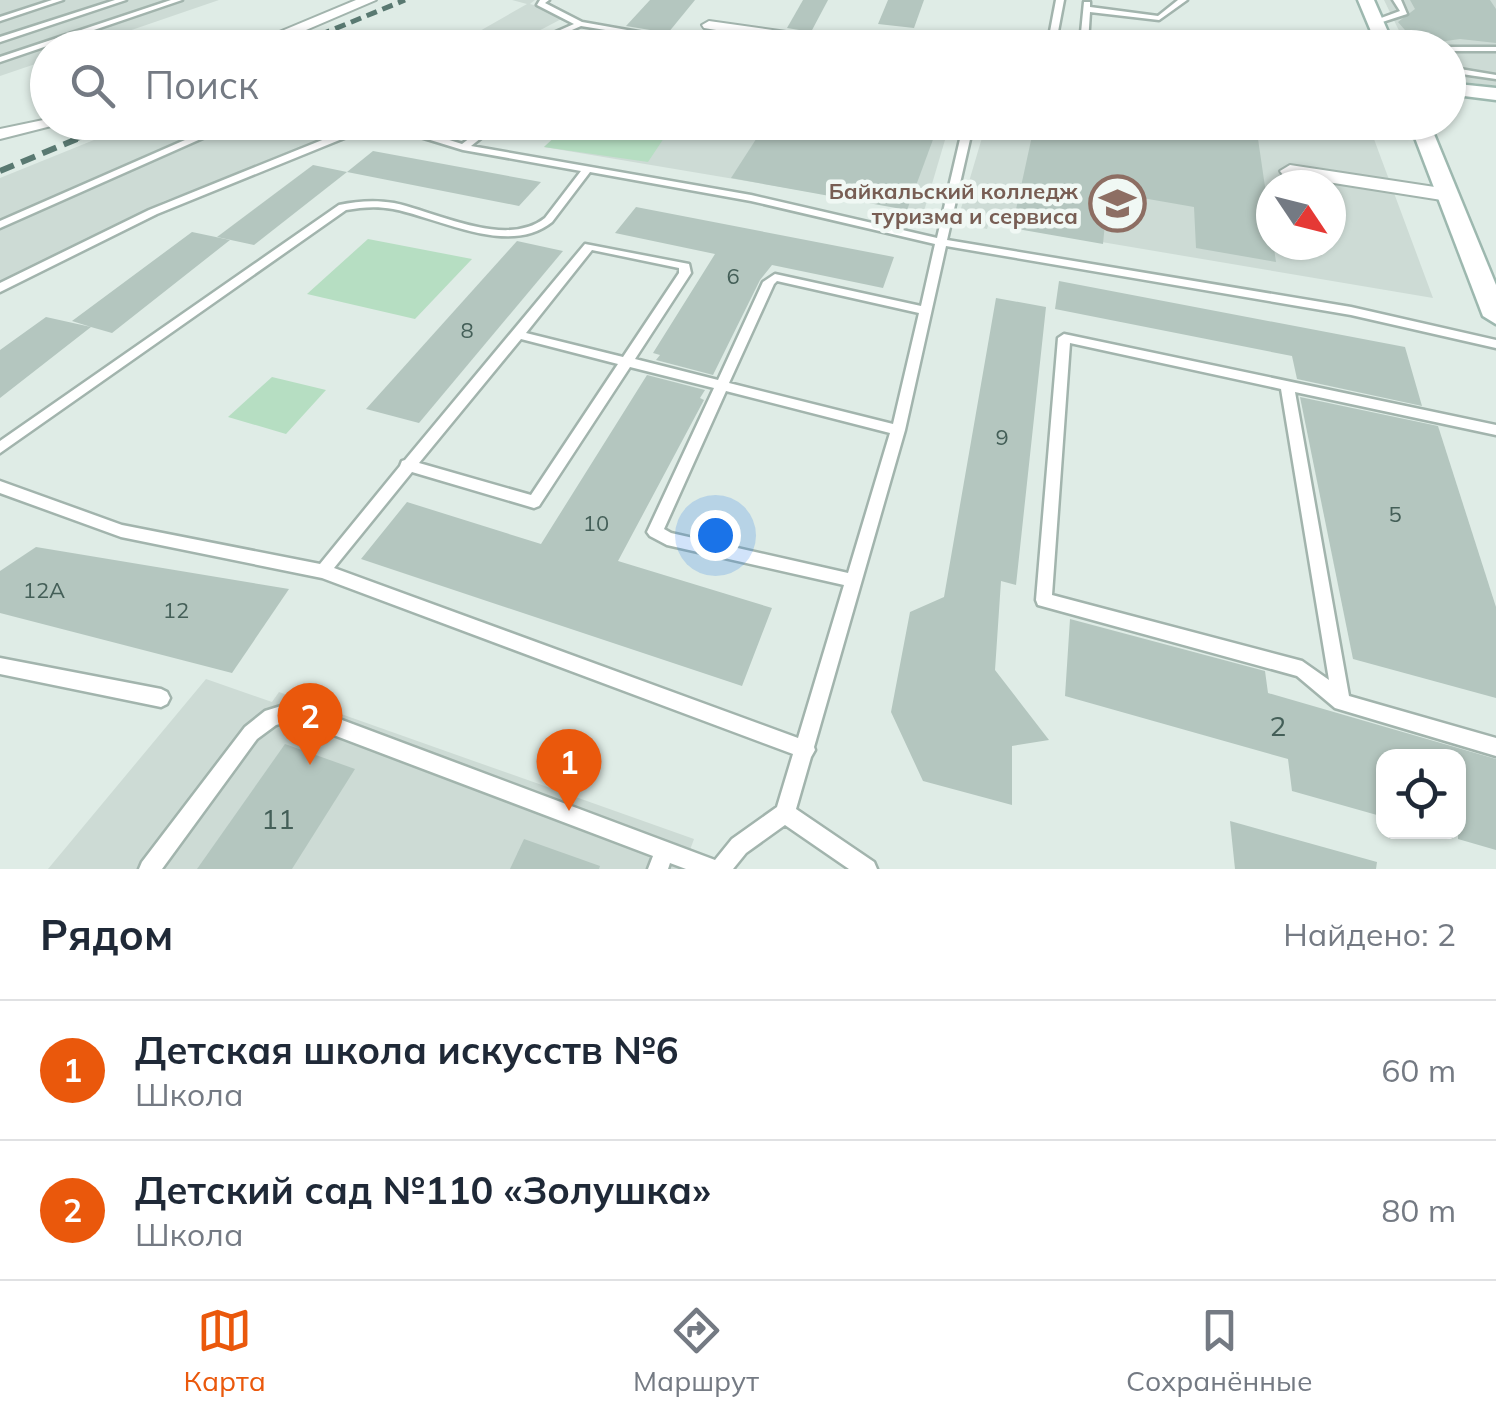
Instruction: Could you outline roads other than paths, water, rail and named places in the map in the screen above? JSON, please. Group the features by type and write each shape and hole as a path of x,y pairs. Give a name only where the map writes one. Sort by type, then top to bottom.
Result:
{"main road":[{"path":"1366,0 1379,30"},
{"path":"1466,90 1496,94"},
{"path":"1426,140 1496,316"}],"street":[{"path":"294,30 370,0"},
{"path":"709,25 742,30"},
{"path":"0,134 30,128"},
{"path":"1346,180 1448,195"}],"lane":[{"path":"0,20 59,0"},
{"path":"0,40 122,0"},
{"path":"90,30 178,0"},
{"path":"544,0 540,3 580,24 617,30"},
{"path":"1054,30 1060,0"},
{"path":"1158,18 1164,0"},
{"path":"1085,30 1087,4 1158,18 1183,0"},
{"path":"1376,23 1404,12 1397,0"},
{"path":"0,20 30,43"},
{"path":"566,30 580,24"},
{"path":"1466,49 1496,50"},
{"path":"0,60 30,51"},
{"path":"1466,72 1496,77"},
{"path":"0,225 194,140"},
{"path":"0,288 153,212 329,140"},
{"path":"441,140 751,198 938,242 1351,310 1496,344"},
{"path":"464,147 474,140"},
{"path":"720,869 739,846 785,813 898,430 938,242 965,140"},
{"path":"0,448 344,208 371,202 512,236 542,224 587,169"},
{"path":"323,571 407,466 520,335 589,246 685,266 534,502 407,466"},
{"path":"855,582 655,532 769,282 775,277 924,310"},
{"path":"520,335 898,430"},
{"path":"1496,430 1064,338 1044,600 1302,669 1341,702 1496,747"},
{"path":"1288,386 1341,702"},
{"path":"0,487 121,531 323,571 806,750"},
{"path":"0,666 161,698"},
{"path":"148,869 251,733 271,717 294,711 661,860 712,869"},
{"path":"785,813 867,869"}],"railway":[{"path":"332,30 405,0"},
{"path":"0,171 75,140"}],"place":[{"name":"Байкальский колледж туризма и сервиса","path":"1117,204"},
{"name":"Детский сад №110 «Золушка»","path":"310,765"},
{"name":"Детская школа искусств №6","path":"569,811"}]}
